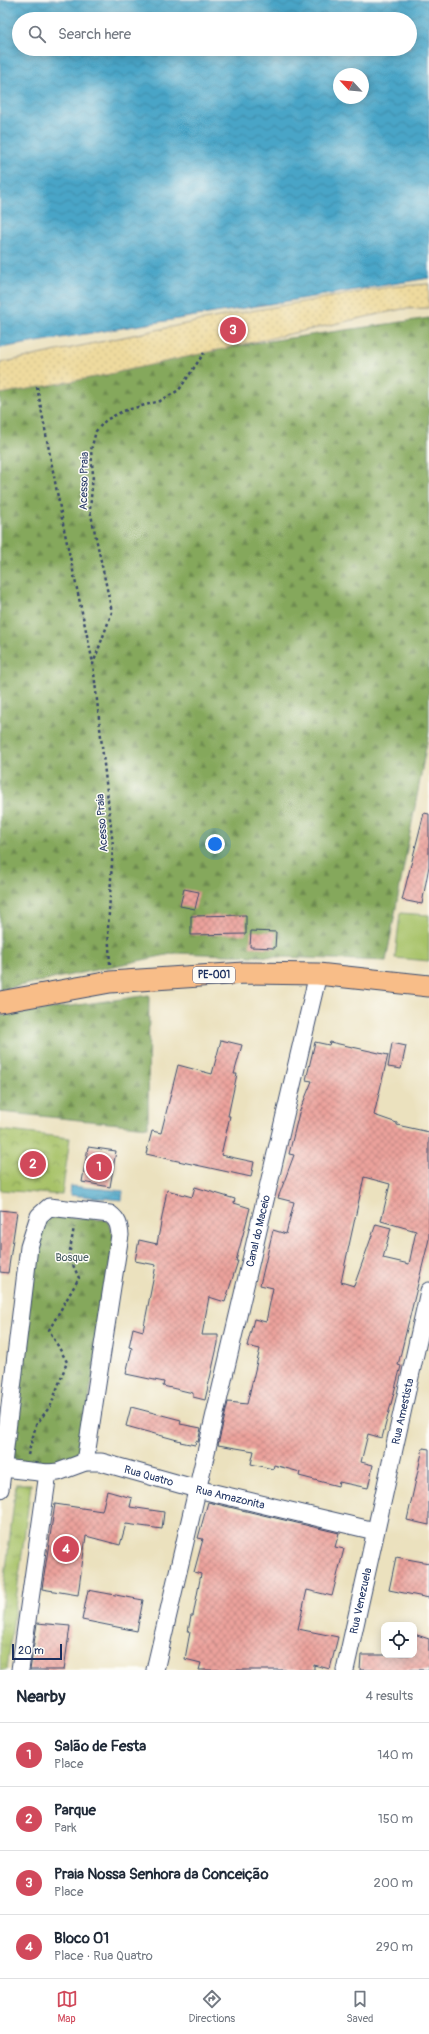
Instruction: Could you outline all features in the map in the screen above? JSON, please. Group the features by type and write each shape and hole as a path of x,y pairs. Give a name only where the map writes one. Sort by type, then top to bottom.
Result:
{"main road":[{"name":"PE-001","path":"0,1002 110,982 244,973 318,974 429,986"}],"street":[{"name":"Canal do Maceio","path":"197,1489 318,974"},
{"path":"0,1489 29,1247 34,1227 39,1216 49,1207 110,1214 117,1219 120,1235 93,1462 58,1472 48,1473 3,1468"},
{"name":"Rua Amestista","path":"375,1531 429,1291"},
{"name":"Rua Quatro","path":"93,1462 197,1489"},
{"path":"20,1670 48,1473"},
{"name":"Rua Amazonita","path":"155,1670 197,1489 375,1531"},
{"name":"Rua Venezuela","path":"345,1670 375,1531"}],"path":[{"name":"Acesso Praia","path":"93,664 112,612 90,510 93,475 91,450 96,431 106,420 123,411 160,402 179,390 204,353"},
{"name":"Acesso Praia","path":"37,387 47,433 64,529 93,664 113,846 108,929 110,982"},
{"path":"24,1471 36,1425 52,1405 67,1362 49,1330 79,1278 69,1256 76,1210"}],"green space":[{"path":"429,318 429,732 386,961 176,953 0,990 0,391 241,345"},
{"path":"400,913 429,915 429,961 395,958"},
{"path":"149,995 148,1127 0,1112 0,1016"},
{"path":"0,1130 70,1138 62,1195 0,1190"},
{"name":"Bosque","path":"48,1216 107,1220 114,1237 81,1451 56,1468 8,1464 38,1231"},
{"path":"16,1484 31,1484 7,1670 0,1670 0,1620"}],"sand":[{"path":"429,284 429,308 402,309 101,376 0,394 0,363 228,315 389,287"}],"water":[{"path":"0,0 429,0 429,278 0,348"},
{"path":"71,1186 123,1191 122,1200 70,1195"}],"building":[{"path":"424,813 429,814 429,866 422,904 402,900"},
{"path":"184,889 199,892 195,909 180,906"},
{"path":"246,915 246,934 191,935 191,916"},
{"path":"251,931 276,932 275,948 250,947"},
{"path":"221,1040 242,1045 234,1074 237,1074 228,1116 230,1116 221,1155 254,1162 251,1177 146,1154 152,1131 161,1133 178,1065 212,1074"},
{"path":"315,1042 329,1045 330,1042 388,1055 374,1115 397,1123 397,1125 429,1132 429,1239 398,1365 401,1366 382,1438 368,1434 361,1462 373,1465 368,1488 339,1482 338,1486 299,1476 300,1472 274,1465 273,1469 251,1464 254,1451 218,1445 228,1402 247,1404 260,1349 247,1346 254,1319 266,1322 273,1288 260,1285 273,1230 286,1234 294,1202 278,1198 294,1155 289,1154 299,1113 312,1081 306,1080","holes":["364,1177 390,1184 381,1221 416,1231 409,1264 383,1258 391,1228 376,1224 354,1286 341,1282"]},
{"path":"392,1043 406,1046 401,1069 388,1067"},
{"path":"88,1147 116,1151 110,1187 82,1182"},
{"path":"195,1187 235,1199 234,1203 250,1208 236,1261 238,1261 225,1302 209,1297 202,1335 218,1335 218,1343 205,1400 193,1397 193,1393 163,1386 164,1382 126,1374 132,1348 129,1347 133,1328 143,1331 156,1265 135,1261 139,1240 157,1244 167,1190 192,1197"},
{"path":"0,1210 17,1212 8,1273 0,1272"},
{"path":"131,1407 181,1420 180,1424 201,1428 198,1442 196,1441 195,1445 180,1442 181,1441 126,1426"},
{"path":"423,1448 429,1449 429,1525 407,1520"},
{"path":"107,1491 132,1498 130,1507 164,1512 162,1529 126,1524 120,1545 86,1536 78,1595 42,1589 55,1504 102,1511"},
{"path":"208,1502 339,1533 335,1547 344,1549 332,1596 307,1590 298,1629 338,1637 330,1669 314,1665 314,1670 199,1670 201,1663 185,1659 190,1632 188,1632 191,1616 193,1616 201,1574 194,1572 203,1539 198,1538"},
{"path":"396,1557 429,1563 429,1598 389,1590"},
{"path":"88,1590 143,1600 137,1631 82,1620"},
{"path":"37,1623 70,1626 64,1670 30,1670"},
{"path":"417,1635 429,1639 429,1670 360,1670 361,1655 381,1655 381,1658 417,1658"}],"place":[{"name":"Praia Nossa Senhora da Conceição","path":"233,330"},
{"name":"Parque","path":"33,1164"},
{"name":"Salão de Festa","path":"99,1167"},
{"name":"Bloco 01","path":"66,1549"}]}
